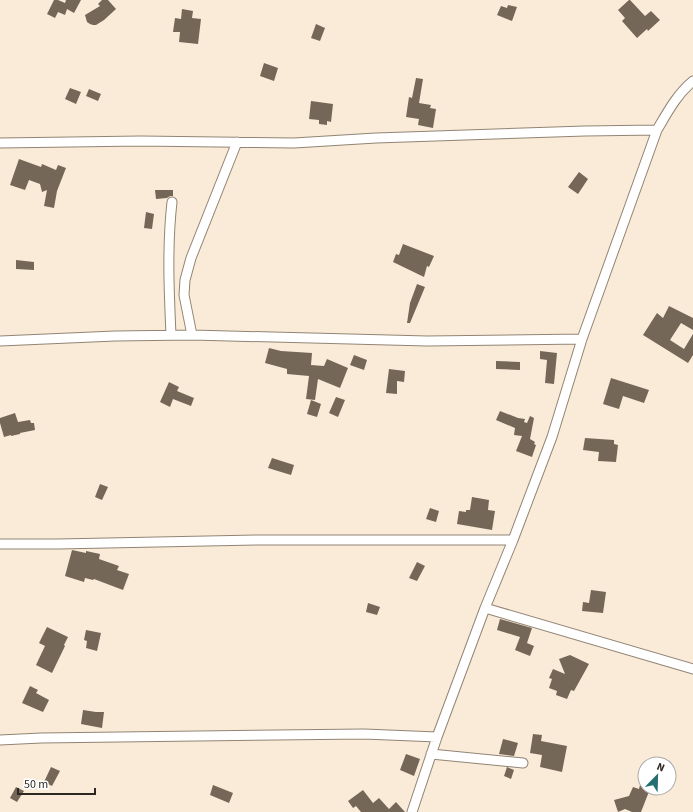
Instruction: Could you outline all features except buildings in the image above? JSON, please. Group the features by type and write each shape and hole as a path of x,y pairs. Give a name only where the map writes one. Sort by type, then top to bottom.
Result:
{"street":[{"path":"412,812 431,754 485,608 513,540 552,437 582,339 657,130 669,108 693,82"},
{"path":"0,143 141,141 294,143 376,138 657,130"},
{"path":"192,335 184,295 185,280 191,258 237,142"},
{"path":"171,335 169,304 170,224 172,202"},
{"path":"0,341 171,335 427,341 582,339"},
{"path":"0,544 259,540 513,540"},
{"path":"485,608 693,669"},
{"path":"0,740 41,738 364,734 437,738"},
{"path":"431,754 523,763"}]}
